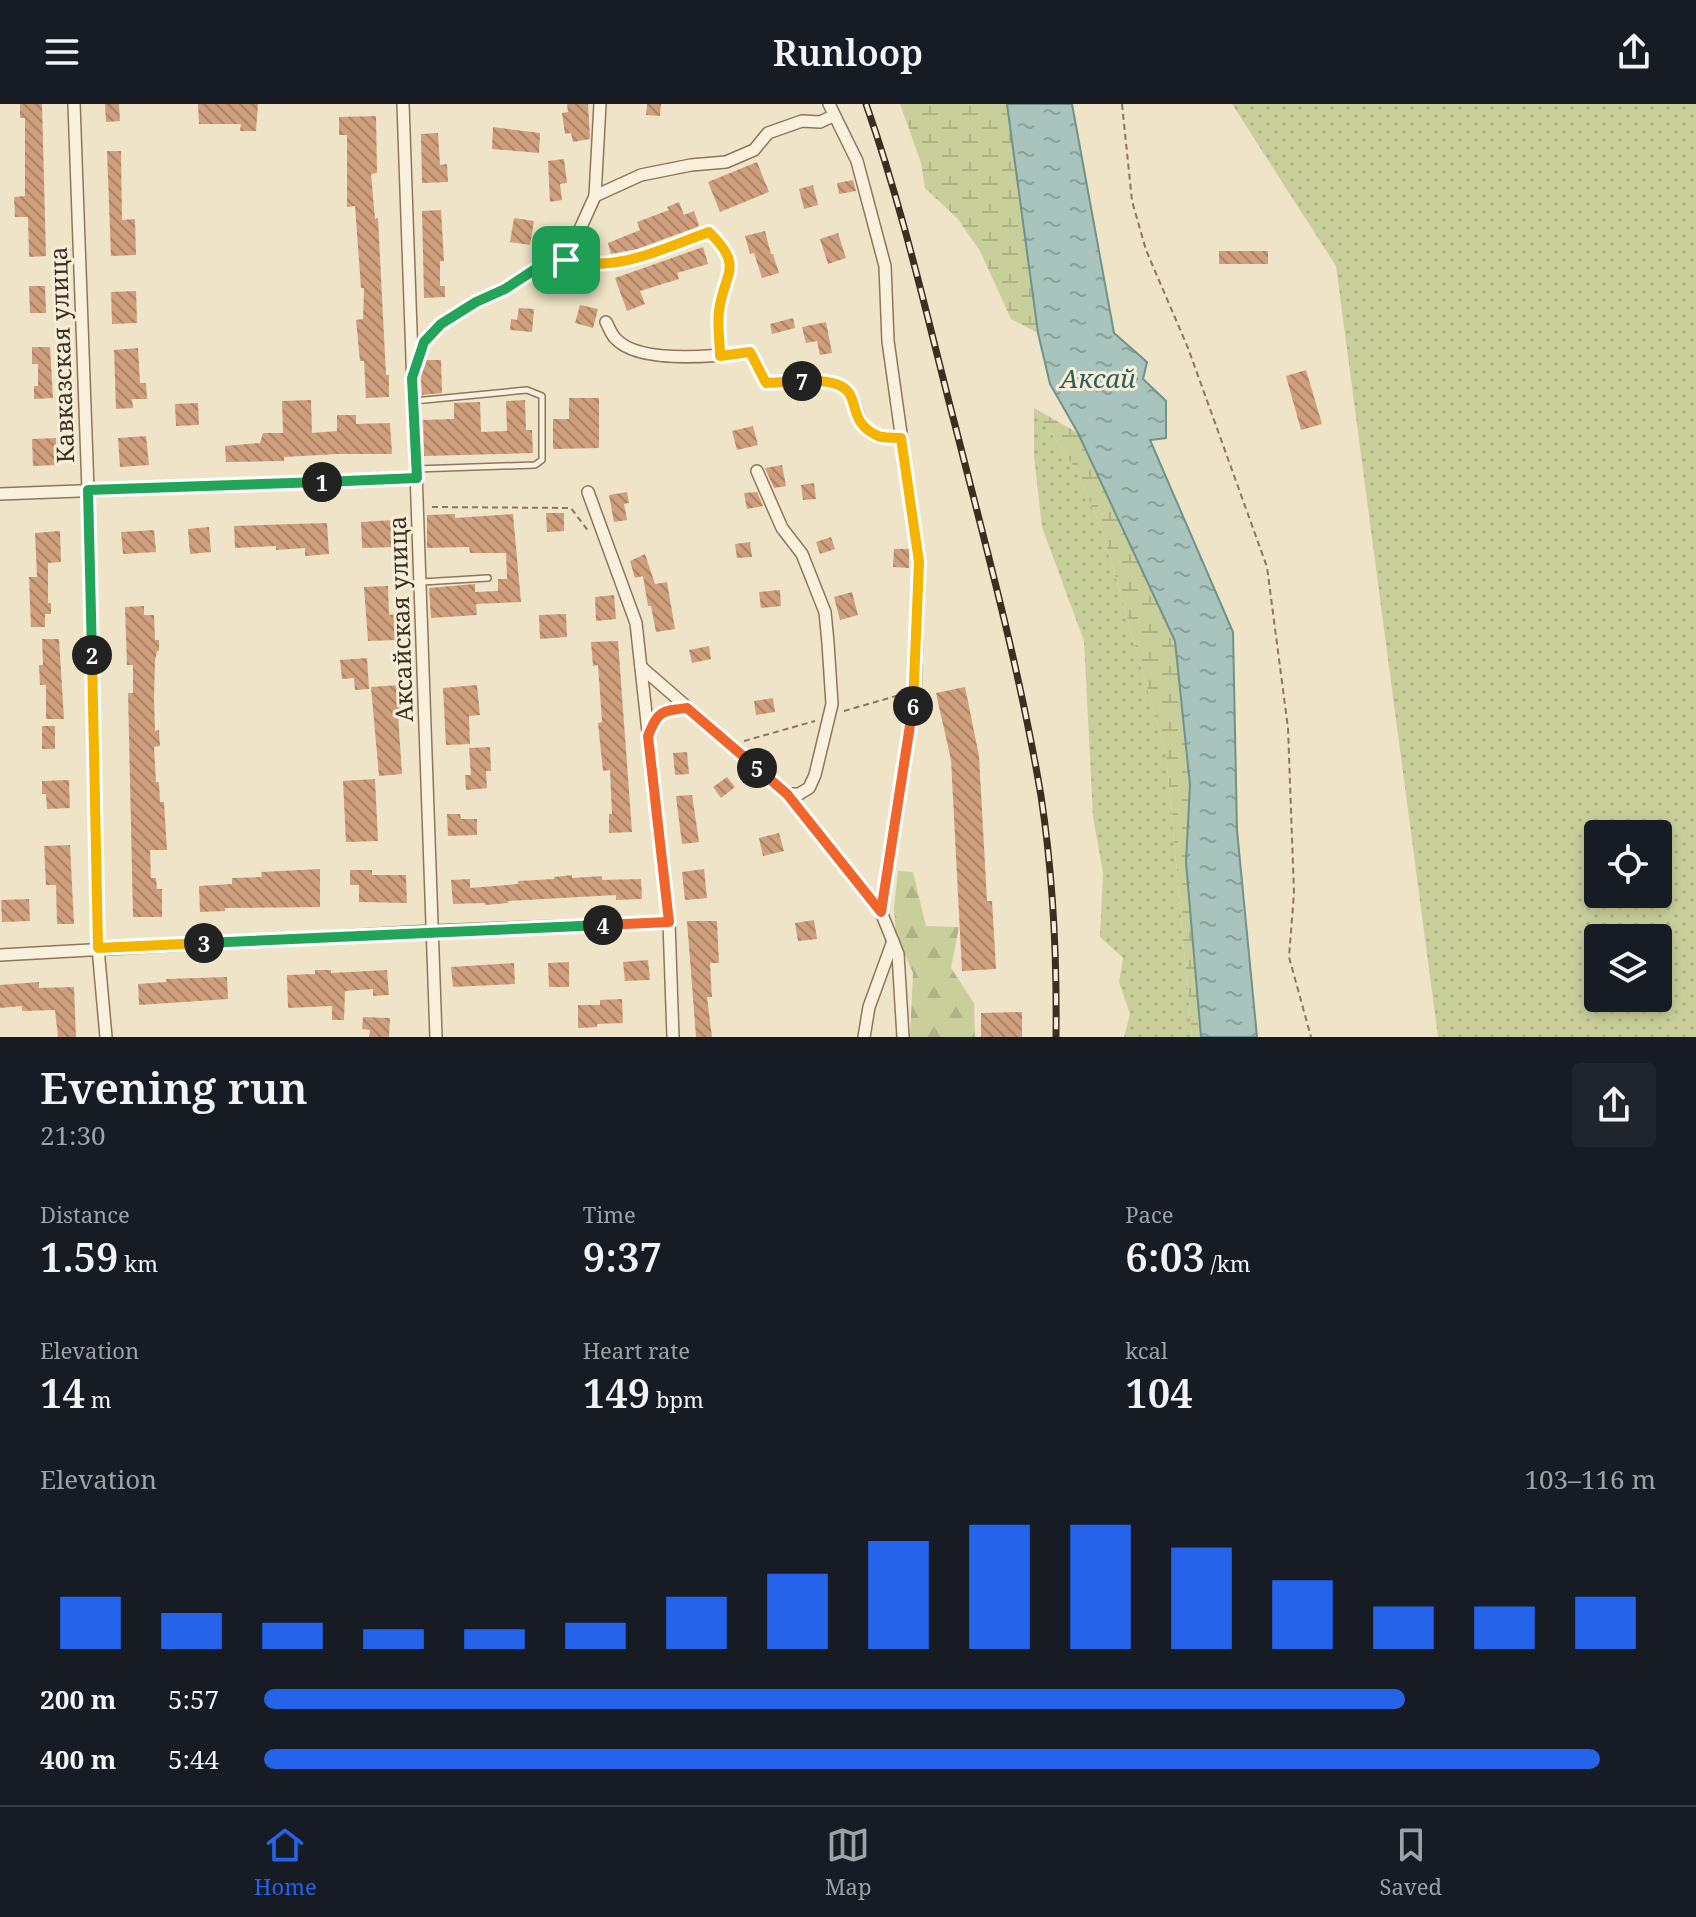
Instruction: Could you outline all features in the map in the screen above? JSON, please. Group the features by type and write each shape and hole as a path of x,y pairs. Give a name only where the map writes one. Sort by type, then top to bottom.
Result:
{"street":[{"name":"Кавказская улица","path":"74,104 88,490 98,948 106,1037"},
{"name":"Аксайская улица","path":"403,104 436,1037"},
{"path":"566,260 595,196 600,104"},
{"path":"829,104 857,161 885,266 888,341 919,562 915,690 881,912"},
{"path":"595,196 641,175 726,162 754,150 768,133 802,121 820,122 833,116"},
{"path":"412,378 424,342 441,324 534,270 566,260 584,264 621,264 709,232 724,247 731,270 719,311 720,356"},
{"path":"606,322 616,340 643,354 720,356 750,352 766,383 823,380 845,387 853,397 858,420 877,436 901,438"},
{"path":"757,471 782,528 802,554 825,612 828,643 832,704 815,775 809,788 799,794 787,794"},
{"path":"0,494 416,474"},
{"path":"588,492 636,623 669,922 673,1037"},
{"path":"641,667 787,794 881,912 898,954 903,1037"},
{"path":"648,736 655,718 663,711 687,708"},
{"path":"0,955 432,931 669,922"},
{"path":"864,1037 869,1007 893,941"}],"lane":[{"path":"413,401 527,390 542,396 544,410 542,460 535,465 416,474"},
{"path":"421,582 488,578"}],"path":[{"path":"1122,104 1132,201 1146,250 1188,348 1267,567 1288,728 1294,893 1289,957 1311,1037"},
{"path":"418,506 571,508 589,532"}],"green space":[{"path":"900,104 1007,104 1038,333 1011,319 980,251 957,218 925,188 921,163"},
{"path":"1232,104 1696,104 1696,1037 1438,1037 1336,266"},
{"path":"1034,408 1076,470 1102,530 1166,753 1192,1037 1124,1037 1130,1014 1119,982 1123,958 1100,937 1103,873 1093,817 1084,641 1042,527 1034,456"},
{"path":"1034,408 1078,433 1175,641 1190,785 1186,862 1201,1037 1192,1037 1166,753 1102,530 1076,470"},
{"path":"898,871 913,872 926,926 959,927 951,968 974,1003 975,1037 910,1037 913,973 896,934 894,908"}],"water":[{"name":"Аксай","path":"1007,104 1072,104 1114,333 1147,362 1143,379 1166,401 1166,438 1150,440 1233,632 1237,830 1257,1037 1201,1037 1186,862 1190,785 1175,641 1078,433 1050,384 1038,333"}],"building":[{"path":"20,104 42,104 46,256 29,257 28,217 15,217 14,197 25,196 25,118 20,118"},
{"path":"105,104 119,104 120,121 106,122"},
{"path":"198,104 258,104 256,131 240,131 241,124 199,124"},
{"path":"567,104 588,104 590,139 573,142 571,133 565,134 562,113 568,112"},
{"path":"647,104 661,104 660,116 646,115"},
{"path":"376,116 377,173 371,174 375,219 378,218 389,397 366,398 364,361 360,361 356,320 363,319 364,288 361,288 355,206 347,207 347,135 339,135 339,117"},
{"path":"493,127 540,133 539,153 492,149"},
{"path":"438,133 440,165 447,164 448,182 422,183 421,134"},
{"path":"107,151 121,151 122,220 135,219 136,255 111,256"},
{"path":"564,159 567,183 560,184 562,200 550,202 548,161"},
{"path":"757,162 769,192 720,212 708,182"},
{"path":"853,180 856,191 839,194 837,183"},
{"path":"813,185 818,205 804,209 799,189"},
{"path":"679,202 684,215 694,211 697,227 637,249 611,254 608,243 640,230 637,222 669,210 667,207"},
{"path":"441,210 444,261 440,261 440,286 445,286 445,297 424,298 422,211"},
{"path":"514,218 534,221 530,245 510,242"},
{"path":"765,231 779,273 762,278 745,236"},
{"path":"838,233 846,258 828,264 820,239"},
{"path":"703,247 708,264 677,273 679,279 640,291 645,304 627,311 615,278"},
{"path":"1219,251 1268,251 1268,264 1219,264"},
{"path":"29,286 45,286 46,313 30,313"},
{"path":"136,291 137,323 112,324 111,292"},
{"path":"580,305 598,309 593,328 575,323"},
{"path":"519,308 534,309 532,332 510,330 511,319 517,320"},
{"path":"793,318 795,328 772,334 770,324"},
{"path":"826,322 832,353 820,355 817,341 806,343 802,327"},
{"path":"32,347 50,347 53,398 34,399 34,386 38,386 38,364 32,364"},
{"path":"138,348 140,383 146,383 147,399 132,399 133,408 116,409 114,350"},
{"path":"427,360 441,360 442,393 422,395 421,376"},
{"path":"1306,370 1322,424 1301,430 1286,376"},
{"path":"569,398 599,398 599,448 553,449 553,419 569,419"},
{"path":"311,400 312,433 337,431 337,415 356,415 356,424 390,423 392,454 337,454 284,457 284,461 226,462 225,446 260,443 263,433 283,433 282,401"},
{"path":"525,400 526,430 532,430 533,453 424,456 423,420 454,419 454,403 480,402 481,432 507,431 506,401"},
{"path":"198,403 199,425 176,426 175,404"},
{"path":"753,426 758,445 737,450 732,431"},
{"path":"146,436 149,465 120,467 118,438"},
{"path":"56,438 57,465 33,466 32,439"},
{"path":"782,465 786,486 774,488 765,468"},
{"path":"814,483 816,499 803,500 801,485"},
{"path":"627,492 629,503 624,504 627,520 614,522 609,495"},
{"path":"757,492 763,506 747,509 744,493"},
{"path":"546,513 564,513 564,531 547,532"},
{"path":"455,514 455,518 513,514 521,602 476,604 477,615 431,618 429,588 475,584 475,592 498,591 498,579 507,579 506,553 470,553 469,547 427,548 427,515"},
{"path":"394,520 395,547 362,548 361,522"},
{"path":"327,523 329,554 305,556 305,548 276,550 276,546 235,548 234,526"},
{"path":"209,527 211,552 190,554 188,529"},
{"path":"154,530 156,552 123,554 121,532"},
{"path":"60,531 61,562 48,563 51,614 45,614 45,627 31,627 29,577 37,577 35,533"},
{"path":"831,537 835,549 820,554 816,542"},
{"path":"750,542 752,557 737,558 735,544"},
{"path":"894,549 909,549 909,568 893,567"},
{"path":"645,554 655,584 667,582 675,629 656,632 643,576 635,578 630,561"},
{"path":"388,586 389,615 395,614 397,640 368,641 364,587"},
{"path":"780,590 781,606 761,608 759,592"},
{"path":"852,592 858,615 840,620 834,597"},
{"path":"614,595 616,619 596,621 595,597"},
{"path":"144,606 144,615 154,615 155,640 159,640 154,699 155,731 159,730 160,746 154,747 156,782 159,782 160,802 164,802 167,850 150,850 151,878 156,878 157,889 162,889 162,917 133,917 128,693 133,693 133,665 127,665 125,607"},
{"path":"566,614 567,637 540,639 539,615"},
{"path":"42,639 59,639 64,719 46,719 46,685 40,685 39,665 43,665"},
{"path":"618,641 632,832 609,833 609,814 612,814 610,770 603,771 598,723 602,722 598,665 593,666 591,642"},
{"path":"709,646 711,659 692,663 689,650"},
{"path":"367,658 369,689 355,690 354,678 342,679 340,660"},
{"path":"399,685 402,774 379,776 371,687"},
{"path":"477,685 480,715 469,716 470,744 446,745 443,688"},
{"path":"965,687 979,756 987,901 992,901 996,969 962,971 951,760 936,693"},
{"path":"773,698 775,712 756,715 754,701"},
{"path":"42,726 55,726 55,749 42,749"},
{"path":"490,747 491,771 486,771 487,788 466,790 465,775 471,775 469,748"},
{"path":"687,752 689,774 675,775 673,753"},
{"path":"727,777 735,787 721,798 713,787"},
{"path":"375,779 378,841 346,842 343,781"},
{"path":"69,780 70,808 47,809 42,781"},
{"path":"692,795 699,842 682,844 676,796"},
{"path":"447,814 460,814 461,819 477,819 477,835 448,836"},
{"path":"779,833 784,851 763,856 759,838"},
{"path":"70,845 74,924 57,924 56,885 46,885 44,846"},
{"path":"320,869 320,907 225,908 225,911 200,912 199,886 232,884 232,878 262,877 261,872"},
{"path":"704,869 707,898 685,900 682,872"},
{"path":"350,870 372,870 372,875 406,875 407,903 359,902 359,885 350,885"},
{"path":"572,875 572,878 602,876 602,880 641,879 642,899 616,900 616,895 485,905 453,904 451,880 470,879 470,888"},
{"path":"29,899 30,921 2,922 1,900"},
{"path":"814,920 817,939 798,941 795,923"},
{"path":"687,921 717,921 719,963 710,963 712,997 707,997 712,1037 696,1037"},
{"path":"648,960 650,980 625,981 623,962"},
{"path":"569,962 569,987 549,987 548,963"},
{"path":"514,963 515,984 453,987 451,967"},
{"path":"315,970 331,970 331,973 387,970 389,995 373,996 373,989 345,991 344,1020 332,1020 332,1006 288,1008 287,975 315,974"},
{"path":"227,977 228,999 139,1005 138,984 166,982 166,979"},
{"path":"39,982 39,988 74,987 76,1037 58,1037 55,1010 22,1011 22,1006 0,1008 0,985"},
{"path":"622,999 623,1023 578,1028 578,1005 600,1005 600,1000"},
{"path":"1022,1012 1022,1037 981,1037 981,1013"},
{"path":"363,1017 390,1018 389,1037 369,1037 370,1030 362,1029"}],"railway":[{"path":"866,104 914,263 1023,702 1049,856 1055,946 1056,1037"}],"route":[{"path":"709,232 724,247 731,270 719,311 720,356 750,352 766,383 823,380 845,387 853,397 858,420 877,436 901,438 919,562 915,690 881,912 787,794 687,708 663,711 655,718 648,736 669,922 98,948 88,490 417,478 412,378 424,342 441,324 476,302 505,289 534,270 566,260 584,264 621,264 709,232"}]}
